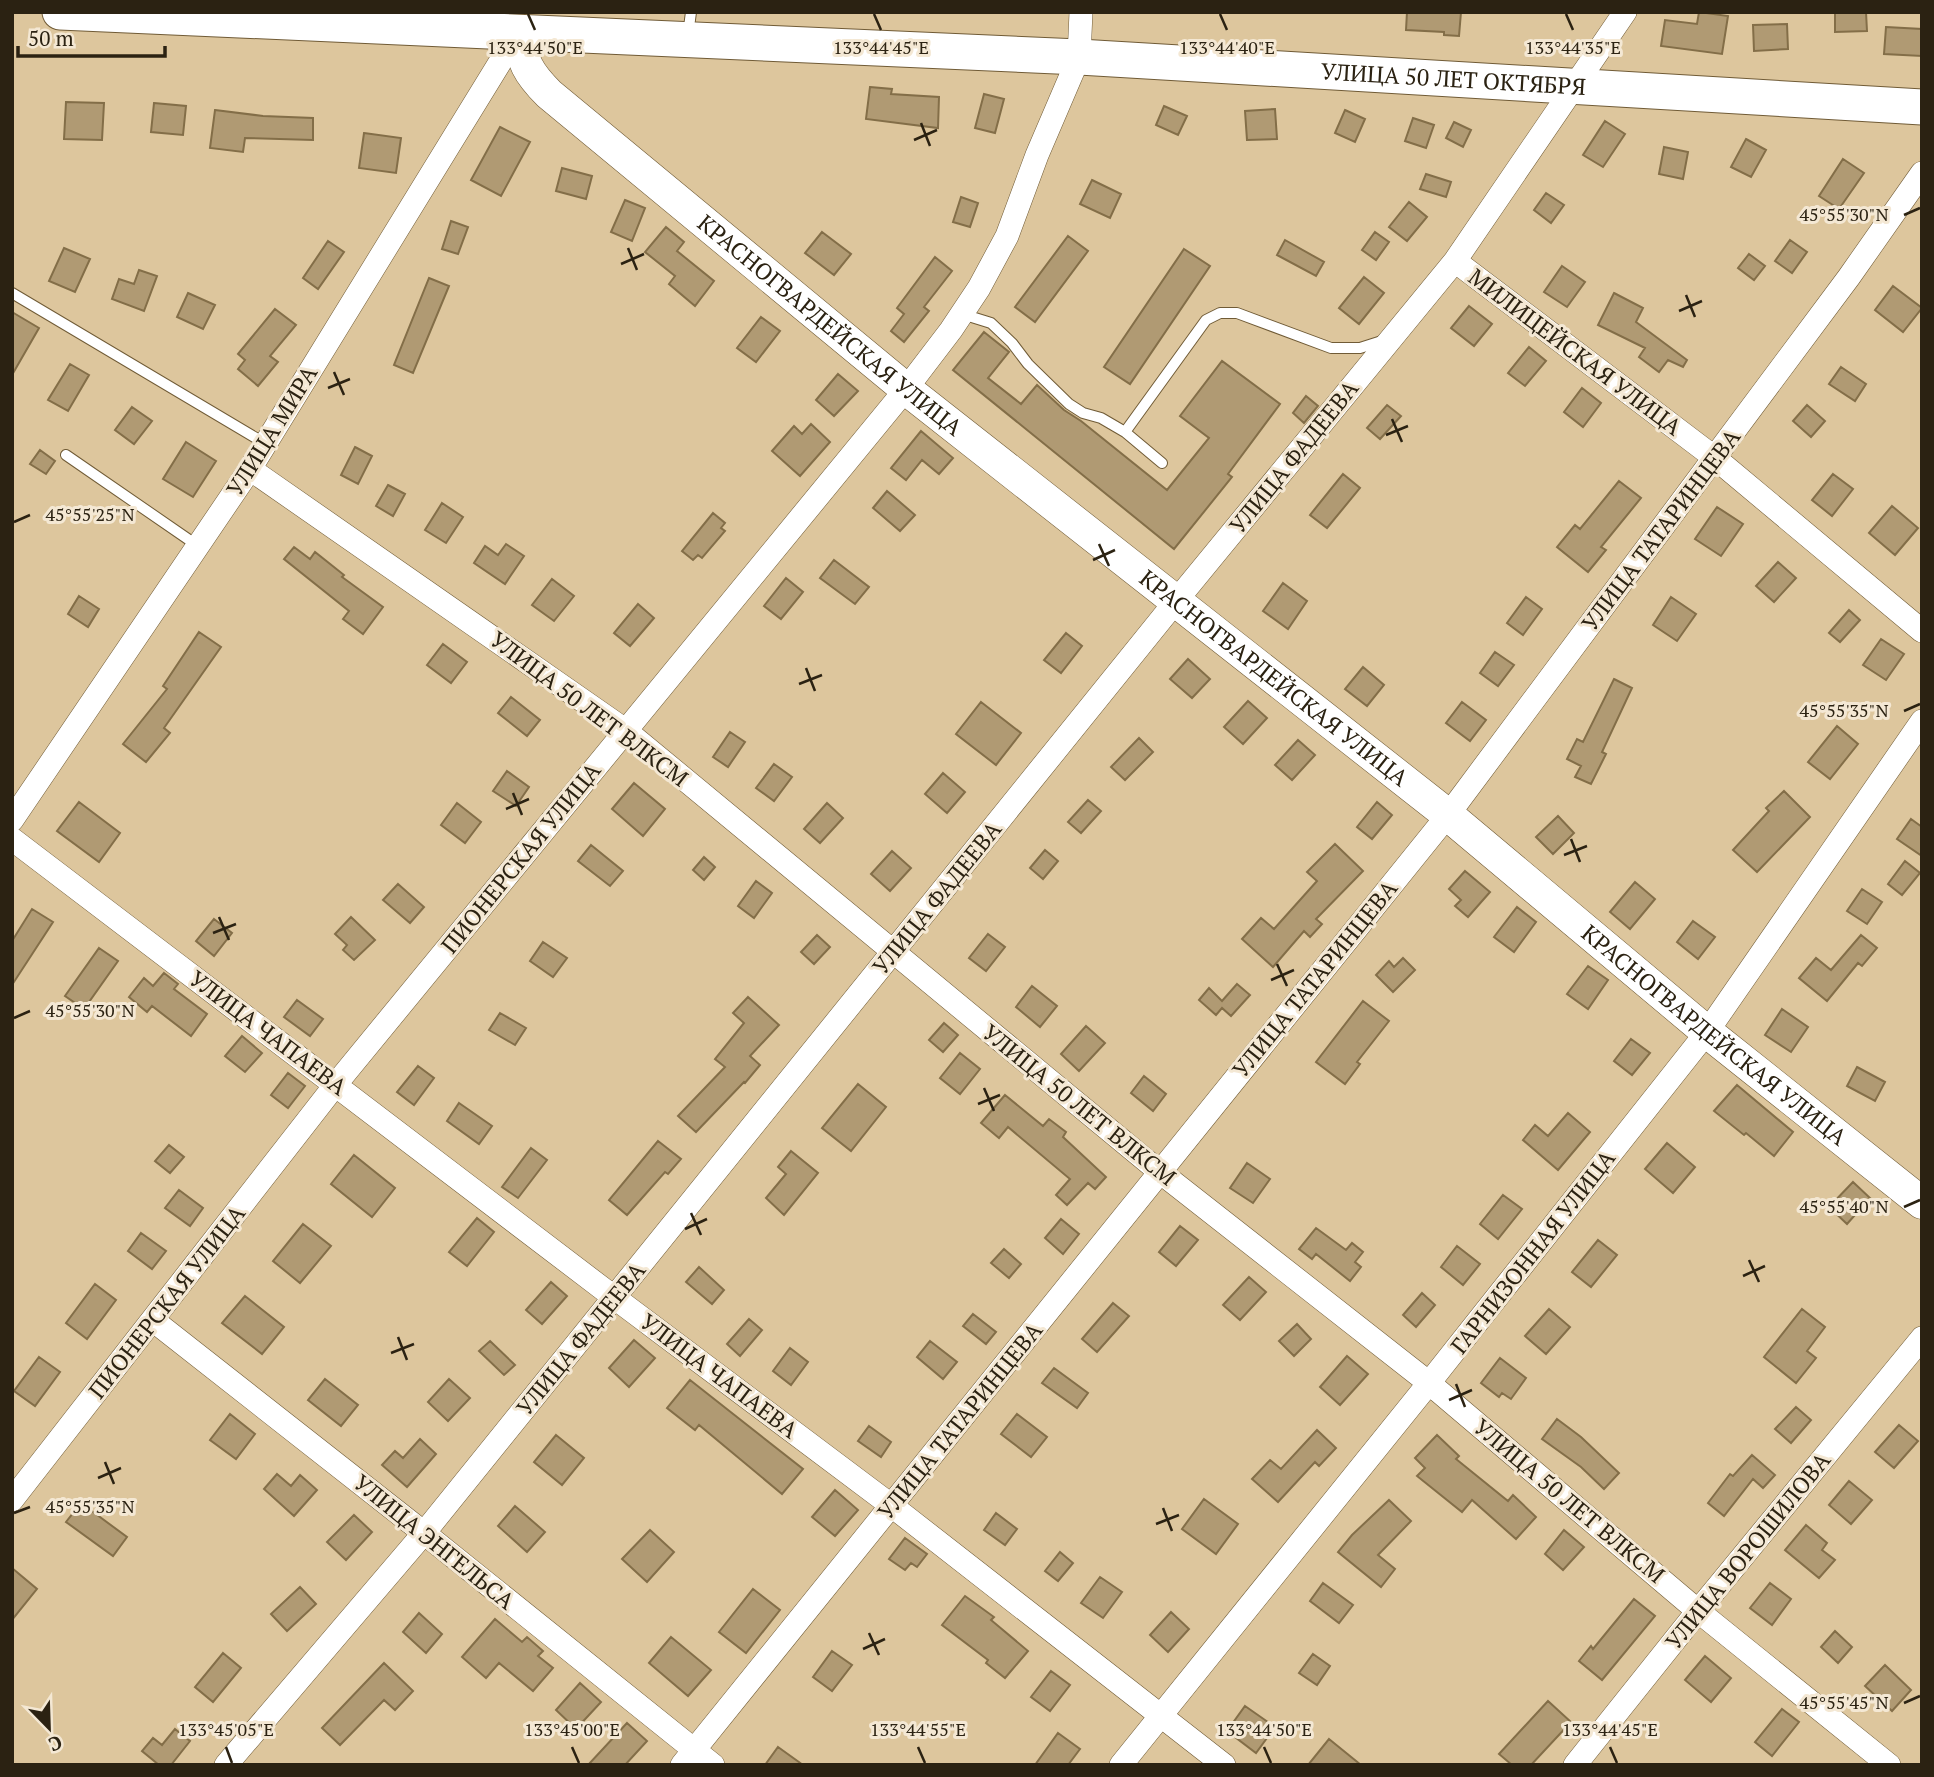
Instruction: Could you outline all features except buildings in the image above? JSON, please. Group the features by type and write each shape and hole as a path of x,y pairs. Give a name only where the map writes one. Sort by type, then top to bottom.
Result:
{"main road":[{"name":"УЛИЦА 50 ЛЕТ ОКТЯБРЯ","path":"60,12 518,33 689,27 1079,57 1922,107"}],"street":[{"name":"ПИОНЕРСКАЯ УЛИЦА","path":"12,1500 336,1084 906,389 962,314 1007,236 1037,155 1079,57 1081,12"},
{"name":"УЛИЦА ФАДЕЕВА","path":"226,1765 424,1533 1175,601 1455,261 1622,14"},
{"name":"КРАСНОГВАРДЕЙСКАЯ УЛИЦА","path":"518,33 527,70 549,94 906,389 1448,815 1707,1032 1922,1203"},
{"name":"УЛИЦА МИРА","path":"12,820 250,469 518,33"},
{"name":"УЛИЦА ТАТАРИНЦЕВА","path":"688,1758 1448,815 1849,277 1922,173"},
{"name":"МИЛИЦЕЙСКАЯ УЛИЦА","path":"1455,261 1715,458 1922,631"},
{"name":"УЛИЦА 50 ЛЕТ ВЛКСМ","path":"250,469 625,730 1160,1172 1429,1382 1698,1611 1889,1765"},
{"name":"ГАРНИЗОННАЯ УЛИЦА","path":"1121,1765 1707,1032 1922,721"},
{"name":"УЛИЦА ЧАПАЕВА","path":"12,839 892,1506 1224,1765"},
{"name":"УЛИЦА ЭНГЕЛЬСА","path":"154,1321 424,1533 688,1758 713,1765"},
{"name":"УЛИЦА ВОРОШИЛОВА","path":"1576,1765 1698,1611 1922,1338"}],"lane":[{"path":"12,293 266,444"},
{"path":"1125,432 1206,320 1220,313 1237,313 1331,348 1360,348 1391,338"},
{"path":"962,314 990,323 1069,404 1125,432 1162,463"},
{"path":"66,456 198,546"}]}
